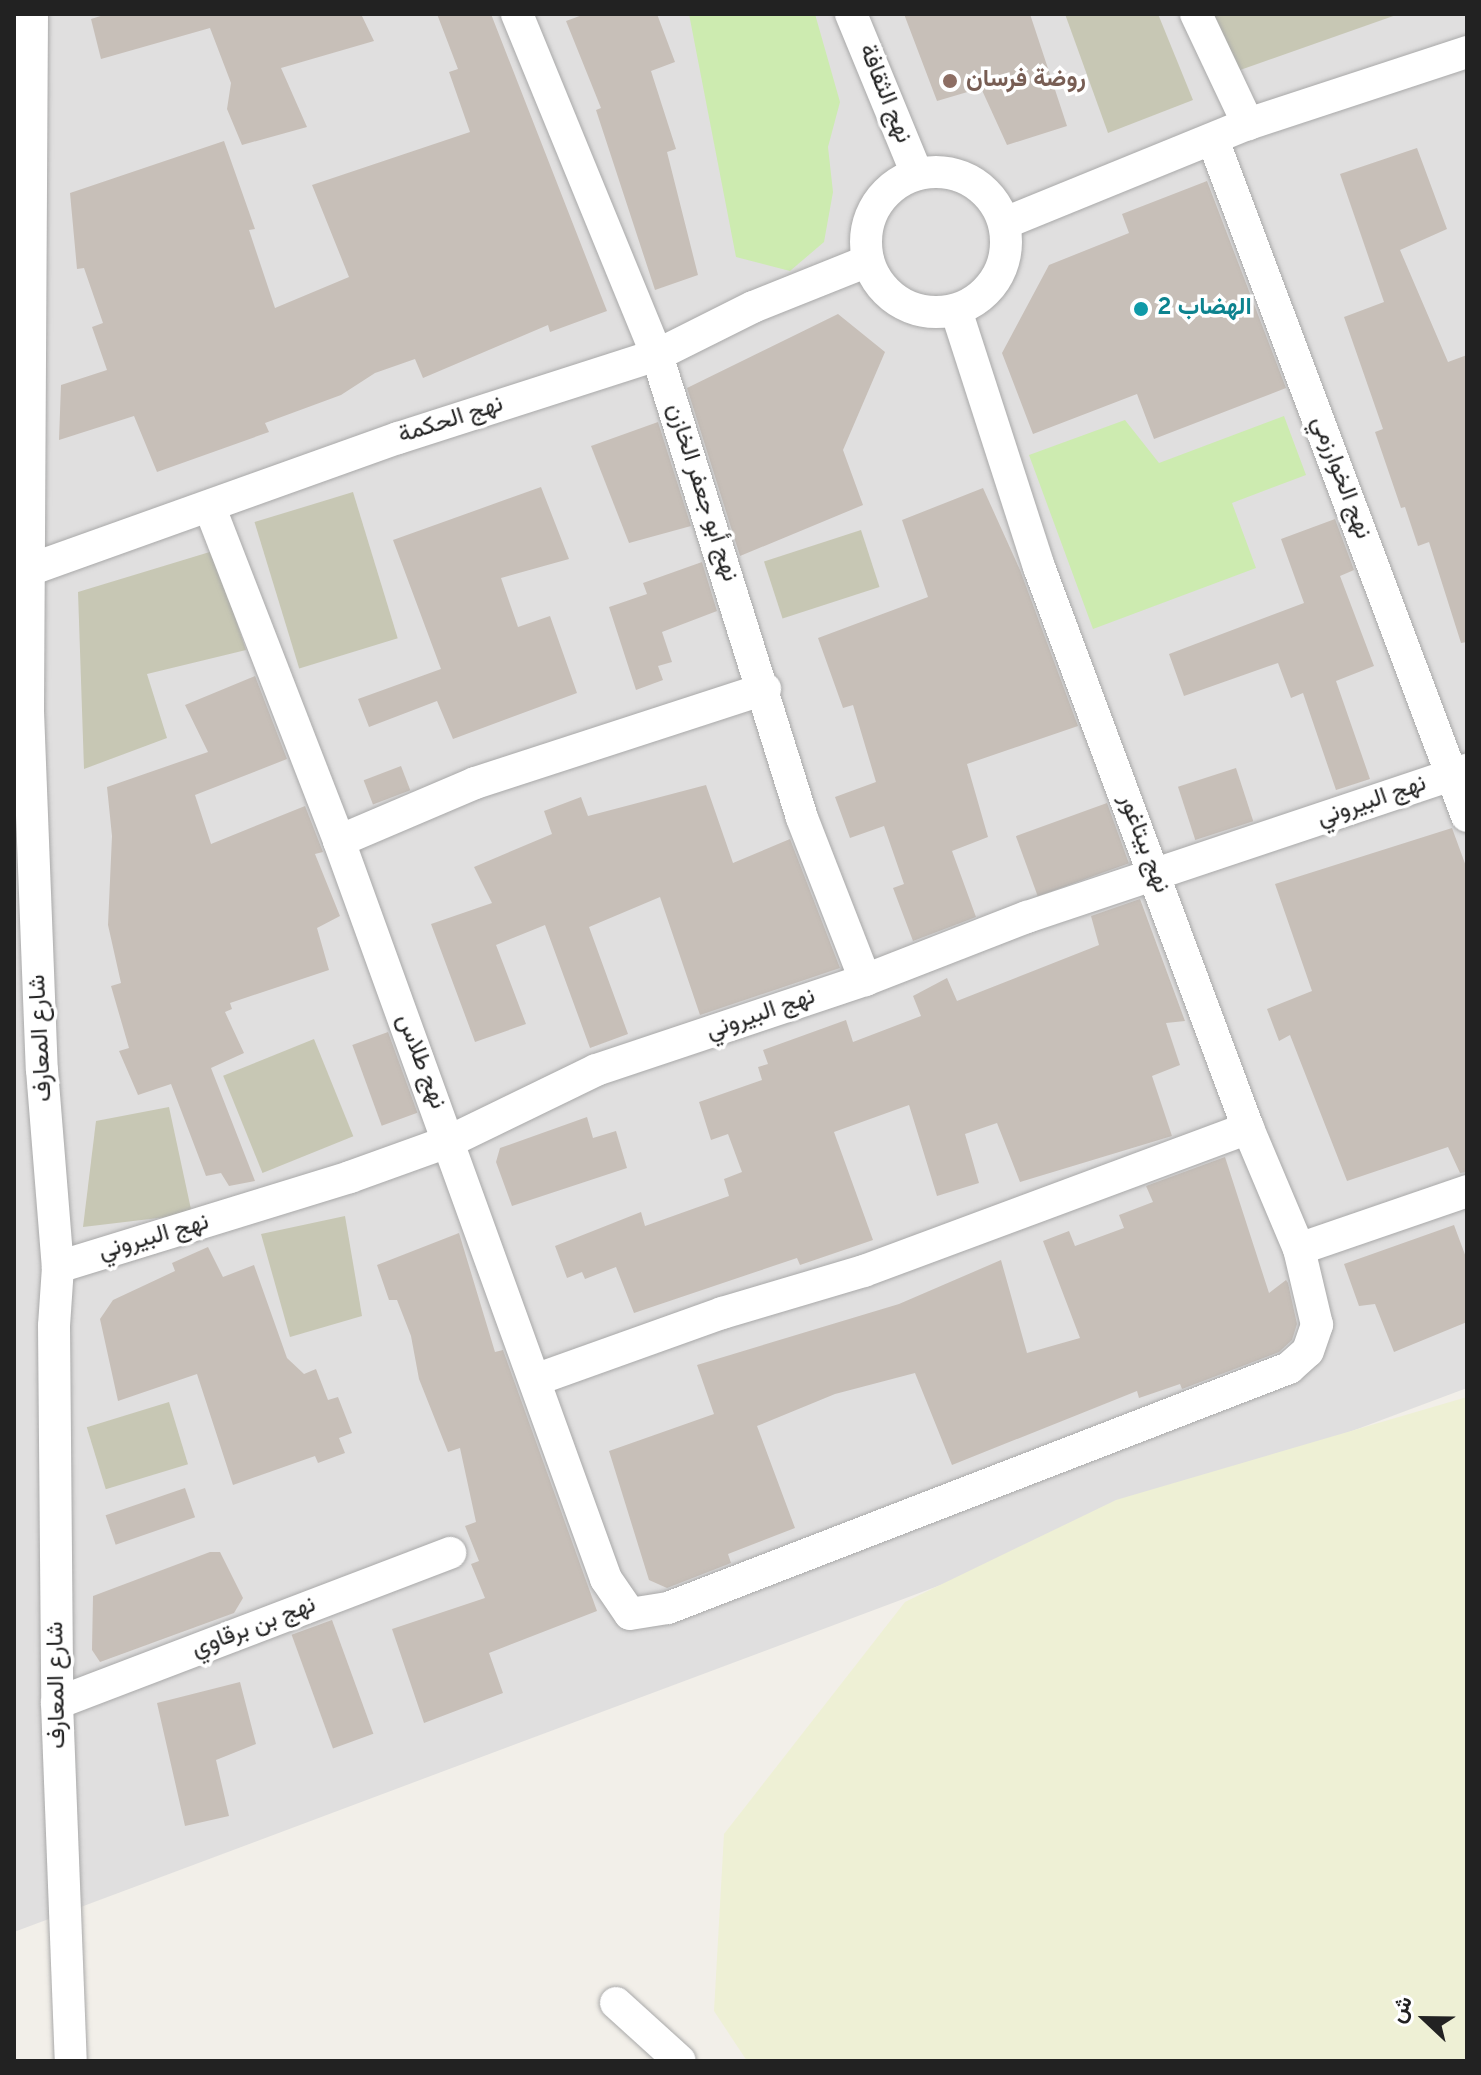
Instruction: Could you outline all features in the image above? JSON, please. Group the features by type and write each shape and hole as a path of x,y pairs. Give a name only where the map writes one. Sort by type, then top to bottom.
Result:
{"street":[{"name":"شارع المعارف","path":"32,14 28,711 42,1070 58,1267 57,1703 71,2061"},
{"name":"نهج أبو جعفر الخازن","path":"517,14 657,355 765,689 802,818 865,980"},
{"name":"نهج الثقافة","path":"851,14 917,174"},
{"path":"1196,14 1248,124"},
{"path":"1005,223 1248,124 1467,52"},
{"name":"نهج الخوارزمي","path":"1213,140 1460,772 1467,816"},
{"path":"945,171 971,180 992,198 1005,223 1007,250 998,276 980,298 956,310 928,313 902,304 881,286 868,261 866,234 874,207 892,186 917,174 945,171"},
{"name":"نهج الحكمة","path":"29,570 210,508 398,438 657,355 753,307 868,261"},
{"name":"نهج بيتاغور","path":"630,1614 668,1608 742,1581 1289,1368 1308,1351 1317,1325 1299,1249 1248,1128 1039,567 956,310"},
{"name":"نهج طلاس","path":"210,508 339,841 450,1141 606,1579 630,1614"},
{"path":"339,841 475,783 765,689"},
{"name":"نهج البيروني","path":"58,1267 450,1141 596,1070 865,980 1027,917 1460,772"},
{"path":"535,1380 722,1313 864,1271 1248,1128"},
{"path":"1299,1249 1467,1191"},
{"name":"نهج بن برقاوي","path":"57,1703 450,1553"},
{"path":"616,2003 680,2061"}],"shaded area":[{"path":"14,14 1467,14 1467,1388 14,1932"},
{"path":"1065,14 1158,14 1193,100 1108,133"},
{"path":"1205,14 1399,14 1226,75"},
{"path":"353,492 398,638 299,668 255,522"},
{"path":"861,530 880,587 783,619 764,562"},
{"path":"213,551 246,650 147,674 167,738 84,769 78,592"},
{"path":"314,1039 353,1136 262,1173 223,1076"},
{"path":"169,1107 192,1214 83,1227 96,1121"},
{"path":"345,1216 362,1316 290,1337 261,1234"},
{"path":"1467,1397 1467,2061 747,2061 714,2011 724,1834 905,1602 1116,1500"},
{"path":"169,1402 188,1464 106,1489 87,1427"}],"green space":[{"path":"689,14 815,14 840,102 828,147 833,192 824,242 790,271 736,257"},
{"path":"1284,416 1306,475 1232,503 1256,568 1093,629 1029,455 1125,420 1159,463"}],"building":[{"path":"107,14 361,14 374,41 281,68 307,127 242,145 227,109 231,83 210,28 101,59 91,19"},
{"path":"437,14 491,14 607,311 550,332 548,325 423,378 415,359 375,373 341,395 265,423 269,432 157,472 134,416 59,440 61,385 107,370 92,327 103,323 84,268 77,269 70,193 224,141 255,229 249,230 275,308 349,277 312,185 470,132 449,72 458,69"},
{"path":"585,14 657,14 675,62 651,71 676,149 667,152 698,275 655,290 596,110 601,108 566,21"},
{"path":"904,14 1030,14 1067,126 1007,145 981,88 937,101"},
{"path":"1417,148 1447,229 1400,250 1448,362 1467,355 1467,642 1461,643 1429,542 1418,546 1405,507 1401,508 1375,432 1383,429 1344,317 1384,302 1340,174"},
{"name":"الهضاب 2","path":"1207,181 1286,388 1154,439 1137,394 1033,434 1002,353 1049,265 1129,233 1122,214"},
{"path":"838,314 885,352 843,450 863,505 740,556 687,388"},
{"path":"658,422 691,526 629,543 591,446"},
{"path":"541,487 569,559 501,578 518,627 550,616 577,693 453,739 437,701 369,727 358,699 441,669 393,540"},
{"path":"983,488 1020,570 1078,726 967,764 988,837 952,851 976,917 913,941 893,888 904,884 884,826 850,838 835,797 876,782 853,705 843,708 818,638 928,597 902,520"},
{"path":"1335,519 1354,570 1340,576 1374,666 1336,681 1370,779 1336,790 1303,693 1291,698 1278,663 1184,696 1169,654 1304,603 1281,539"},
{"path":"702,562 717,611 662,632 672,662 658,666 663,680 636,690 609,607 647,594 643,583"},
{"path":"255,676 287,759 195,795 211,844 305,806 323,852 315,854 340,916 317,928 329,970 230,1003 232,1009 225,1012 244,1053 211,1068 255,1181 229,1186 221,1173 206,1176 171,1084 138,1095 119,1051 129,1048 111,986 121,983 108,925 112,836 107,787 208,752 185,705"},
{"path":"401,766 410,790 373,805 364,780"},
{"path":"1236,768 1253,821 1195,840 1178,787"},
{"path":"706,785 733,863 790,839 840,968 700,1015 660,897 589,927 628,1034 590,1048 545,925 496,945 526,1024 475,1042 431,924 492,903 474,867 552,834 544,811 581,797 588,816"},
{"path":"1107,803 1129,863 1038,896 1016,836"},
{"path":"1452,828 1467,869 1467,1172 1460,1173 1448,1147 1347,1181 1290,1035 1279,1041 1267,1009 1312,991 1275,884"},
{"path":"1140,899 1185,1021 1166,1023 1180,1065 1152,1076 1172,1136 1020,1182 997,1123 965,1134 979,1183 937,1196 909,1105 834,1132 873,1240 800,1265 797,1258 634,1313 616,1267 585,1279 582,1272 567,1278 555,1246 641,1212 645,1226 729,1196 724,1179 742,1172 728,1134 711,1140 699,1102 762,1080 758,1067 768,1064 763,1050 846,1020 853,1042 921,1016 913,996 947,978 957,1001 1099,945 1091,916"},
{"path":"388,1032 417,1113 382,1126 352,1045"},
{"path":"587,1117 593,1138 616,1131 627,1168 512,1206 496,1162 500,1148"},
{"path":"1225,1157 1269,1293 1286,1280 1288,1283 1297,1324 1292,1340 1279,1352 1182,1389 1180,1384 1139,1398 1137,1391 952,1465 915,1373 835,1394 757,1426 795,1528 728,1554 731,1563 667,1588 649,1580 609,1451 714,1414 697,1365 899,1304 1001,1260 1027,1353 1080,1338 1043,1241 1069,1231 1075,1246 1124,1228 1119,1215 1153,1202 1146,1186"},
{"path":"1454,1225 1467,1260 1467,1322 1394,1352 1375,1304 1359,1306 1344,1264"},
{"path":"459,1233 495,1352 503,1350 597,1611 489,1653 503,1693 424,1723 392,1629 485,1598 471,1564 479,1561 465,1526 476,1522 460,1448 448,1452 419,1379 411,1336 397,1300 389,1300 377,1265"},
{"path":"208,1247 223,1277 254,1265 287,1358 304,1374 316,1369 328,1400 338,1397 352,1433 339,1438 345,1453 318,1463 315,1456 233,1485 197,1374 118,1401 100,1319 113,1300 175,1271 172,1263"},
{"path":"185,1488 195,1517 116,1545 106,1515"},
{"path":"210,1552 220,1552 243,1598 234,1613 100,1662 92,1650 93,1596"},
{"path":"332,1620 373,1734 333,1748 292,1635"},
{"path":"240,1682 256,1744 216,1760 229,1816 185,1826 157,1703"}],"place":[{"name":"روضة فرسان","path":"950,81"},
{"name":"الهضاب 2","path":"1141,309"}]}
